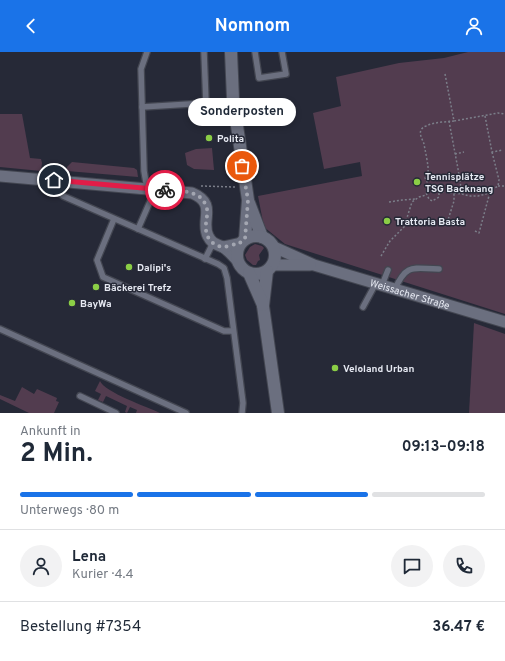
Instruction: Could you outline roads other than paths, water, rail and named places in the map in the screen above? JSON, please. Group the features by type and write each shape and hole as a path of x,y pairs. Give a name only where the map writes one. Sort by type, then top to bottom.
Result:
{"street":[{"name":"Weissacher Straße","path":"231,52 233,99 245,186 248,200 262,237 269,241 274,247 314,265 505,322"},
{"path":"0,176 150,188 192,193 197,195 206,205 206,232 218,245 237,260 242,269 249,273 263,306 278,413"},
{"name":"Weissacher Straße","path":"237,260 238,250 243,241 248,200"},
{"path":"218,245 243,241 255,236 262,237"},
{"path":"263,306 270,268 275,258 274,247"},
{"name":"Weissacher Straße","path":"249,273 259,274 270,268 314,265"}],"lane":[{"path":"138,229 152,197 144,170 141,68 147,52"},
{"path":"142,107 206,104 204,52"},
{"path":"255,52 259,78 286,74 282,52"},
{"path":"54,180 56,190 63,196 221,266 225,271 234,331 243,403 242,413"},
{"path":"114,219 97,260 103,276 224,331 234,331"},
{"path":"205,259 218,245"},
{"path":"396,289 404,273 408,269 416,267 438,269"},
{"path":"363,307 388,270"},
{"path":"0,329 186,413"},
{"path":"80,396 116,413"}],"place":[{"name":"Polita","path":"209,138"},
{"name":"Sonderposten","path":"242,166"},
{"name":"Tennisplätze TSG Backnang","path":"417,182"},
{"name":"Trattoria Basta","path":"387,221"},
{"name":"Dalipi's","path":"129,267"},
{"name":"Bäckerei Trefz","path":"96,287"},
{"name":"BayWa","path":"72,303"},
{"name":"Veloland Urban","path":"335,368"}]}
